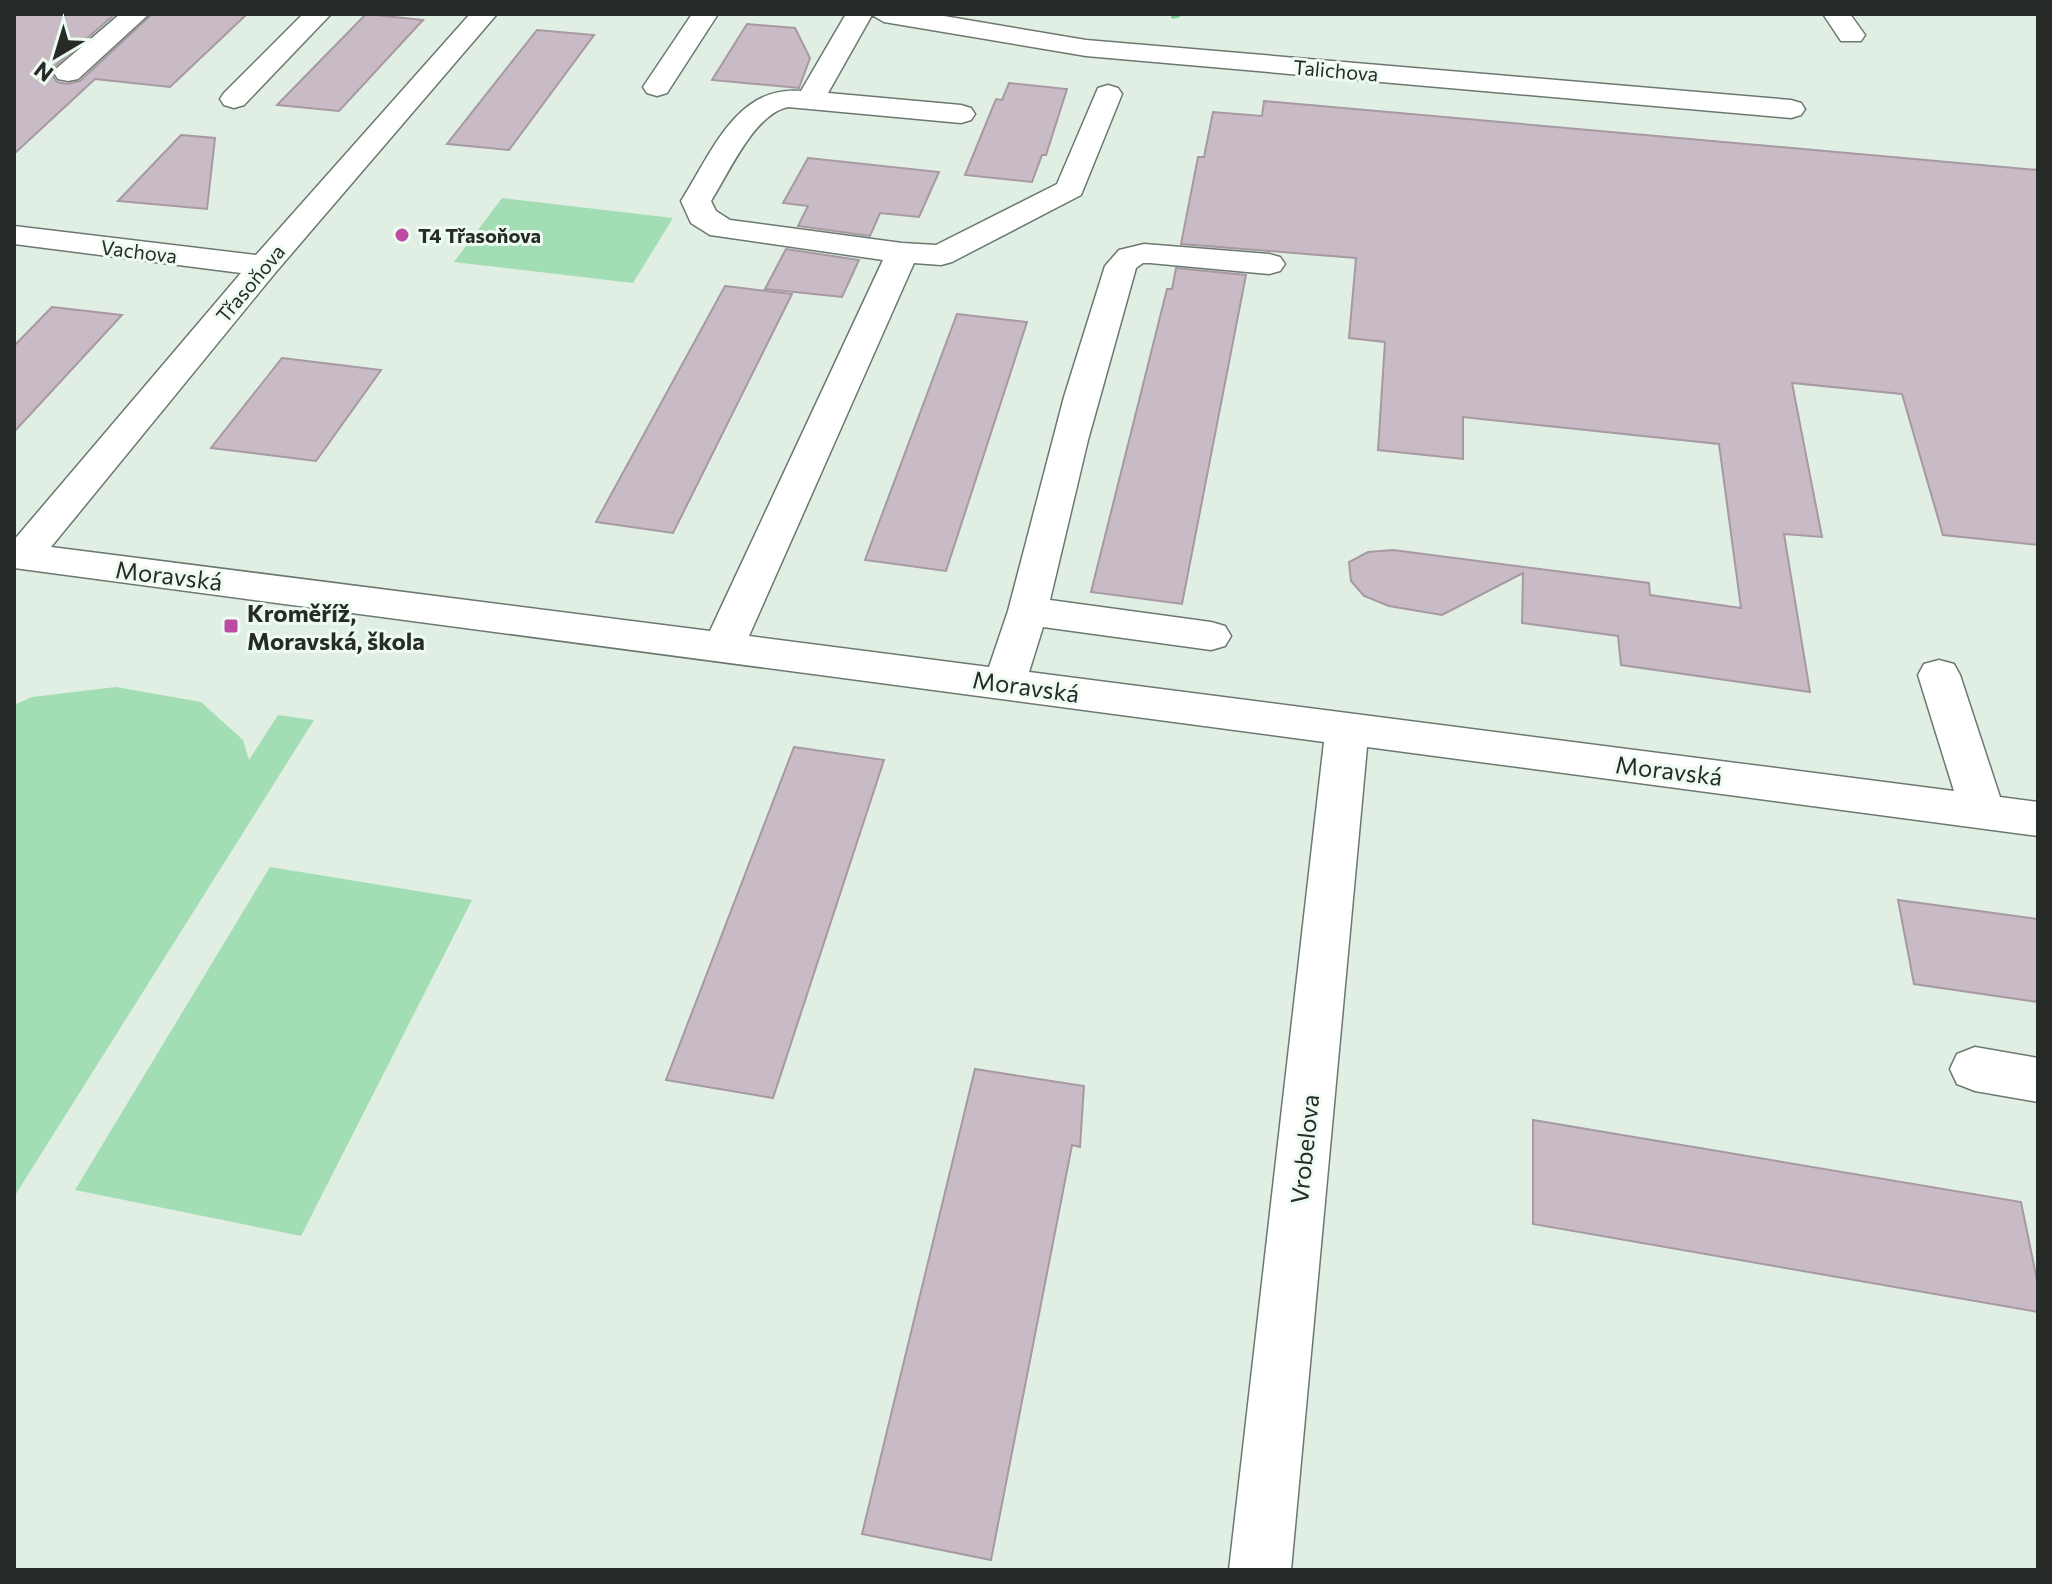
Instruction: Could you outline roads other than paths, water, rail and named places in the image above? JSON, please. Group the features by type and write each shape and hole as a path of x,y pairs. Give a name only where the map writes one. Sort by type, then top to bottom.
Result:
{"street":[{"path":"68,73 136,14"},
{"path":"234,99 318,14"},
{"name":"Třasoňova","path":"18,556 264,266 484,14"},
{"path":"657,87 705,14"},
{"path":"810,100 859,14"},
{"name":"Talichova","path":"884,14 948,19 1090,39 1791,109"},
{"path":"961,114 788,98 769,102 749,117 696,201 702,216 721,228 902,253 941,255 1070,189 1108,94"},
{"name":"Vachova","path":"14,235 264,266"},
{"path":"724,646 902,253"},
{"path":"1005,683 1028,611 1044,535 1091,363 1118,271 1125,259 1135,253 1150,253 1269,264"},
{"name":"Moravská","path":"18,556 2038,819"},
{"path":"1028,611 1211,636"},
{"path":"1939,675 1982,811"},
{"name":"Vrobelova","path":"1260,1570 1347,728"},
{"path":"1975,1069 2038,1080"}],"place":[{"name":"T4 Třasoňova","path":"402,235"},
{"name":"Kroměříž, Moravská, škola","path":"231,626"}]}
